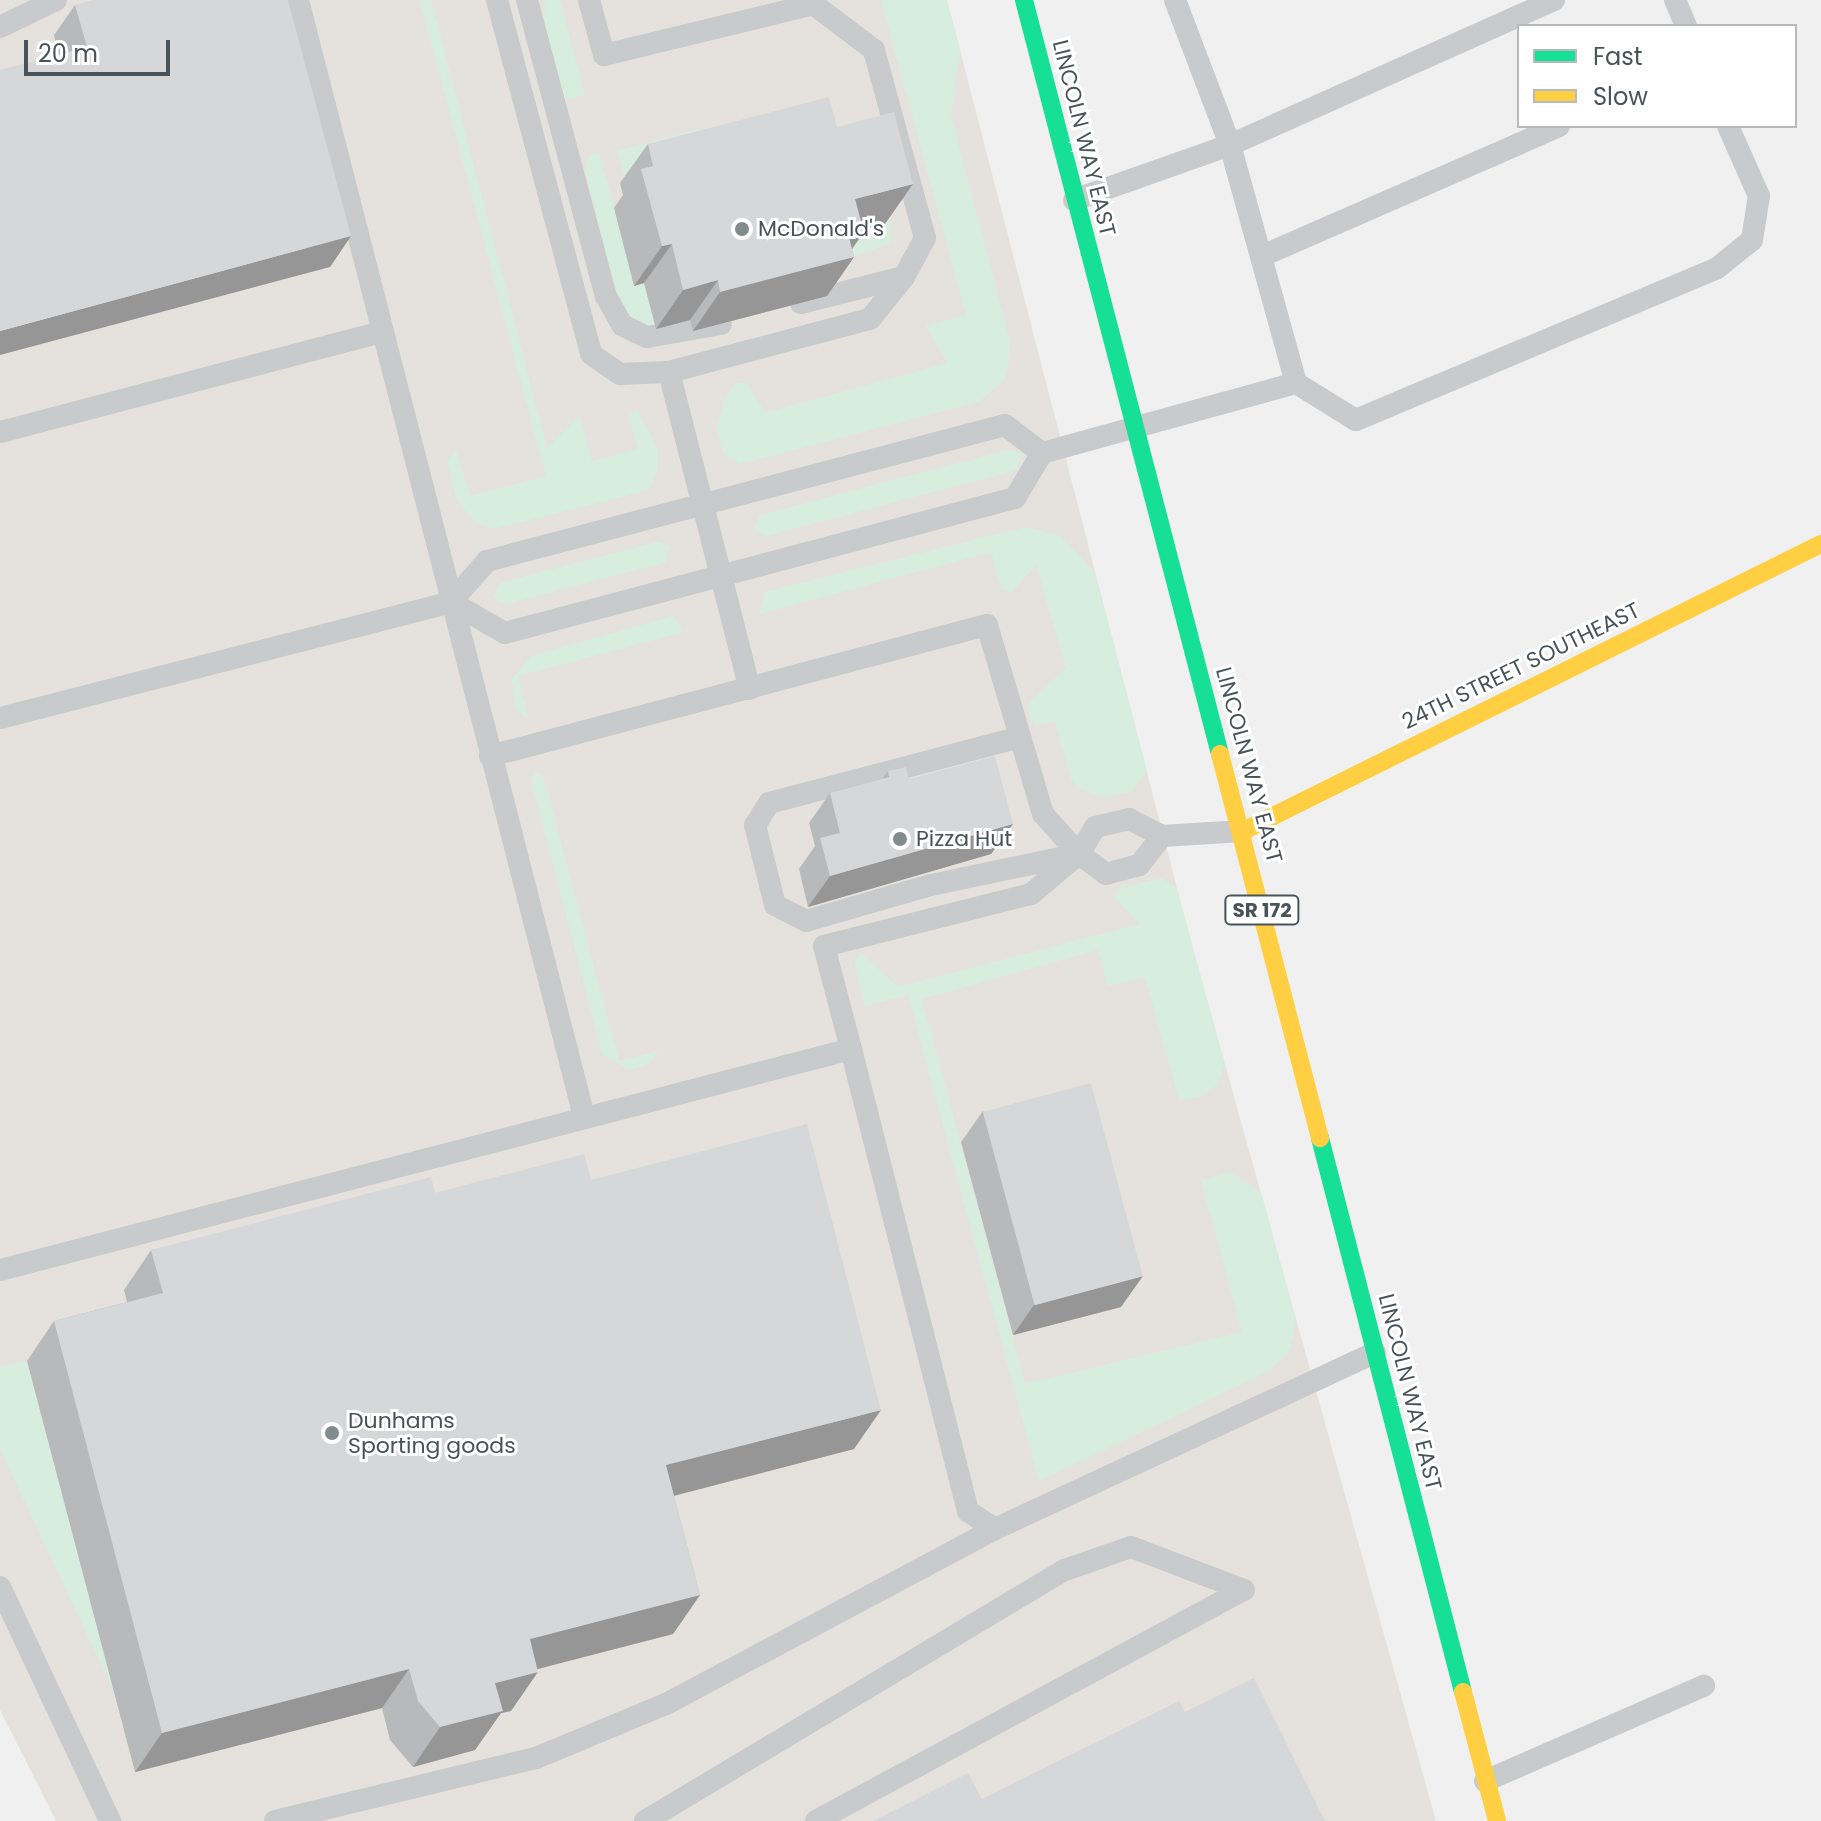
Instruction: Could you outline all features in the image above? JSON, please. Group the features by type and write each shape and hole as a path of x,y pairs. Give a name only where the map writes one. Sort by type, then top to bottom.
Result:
{"main road":[{"name":"LINCOLN WAY EAST","path":"1028,1 1074,200 1243,831 1497,1821"},
{"name":"24TH STREET SOUTHEAST","path":"1243,831 1821,544"}],"lane":[{"path":"0,27 56,0"},
{"path":"298,0 584,1116"},
{"path":"497,0 591,354 620,374 669,372 870,319 904,277 925,238 874,50 809,2 604,55 589,0"},
{"path":"527,0 606,296 622,325 647,337 738,319"},
{"path":"1175,0 1230,145 1296,383 1356,420 1716,269 1752,240 1759,196 1729,128"},
{"path":"1074,200 1230,145 1554,0"},
{"path":"1675,0 1685,24"},
{"path":"1262,256 1554,128"},
{"path":"782,308 904,277"},
{"path":"0,432 382,332"},
{"path":"669,372 750,689"},
{"path":"451,602 505,633 1015,498 1042,453 1296,383"},
{"path":"0,718 451,602 487,561 1005,425 1042,453"},
{"path":"490,756 987,625 1017,738 1043,814 1079,854 1106,874 1139,865 1162,836"},
{"path":"1017,738 769,803 755,825 775,905 806,921 931,885 1079,854"},
{"path":"995,1529 968,1511 824,946 1031,894 1079,854 1095,827 1129,819 1162,836 1243,831"},
{"path":"0,1270 851,1049"},
{"path":"275,1821 550,1752 666,1704 995,1529 1375,1353"},
{"path":"645,1821 1065,1570 1131,1547 1244,1590 816,1821"},
{"path":"0,1587 110,1821"},
{"path":"1485,1781 1704,1686"}],"shaded area":[{"path":"0,0 947,0 1192,946 1436,1821 56,1821 0,1710"}],"green space":[{"path":"420,0 431,0 547,448 580,415 592,461 638,449 628,414 638,411 658,449 658,470 649,490 493,529 476,523 457,501 447,461 456,449 470,496 546,476"},
{"path":"545,0 560,0 585,95 565,100 544,24"},
{"path":"881,0 947,0 960,51 951,116 1010,342 1005,379 979,402 739,464 723,453 717,427 724,400 736,383 747,383 765,413 947,363 926,326 966,315"},
{"path":"699,129 709,135 626,182 617,151"},
{"path":"599,152 635,286 644,283 656,329 626,314 620,306 585,171 589,156"},
{"path":"873,159 891,222 891,243 850,258 844,235"},
{"path":"1008,450 1021,453 1017,470 766,536 754,530 760,515"},
{"path":"1026,527 1061,536 1095,573 1147,771 1132,791 1103,798 1079,788 1072,781 1055,722 1035,725 1030,718 1029,703 1066,668 1036,565 1012,592 1002,590 991,552 759,614 765,592"},
{"path":"657,542 670,546 666,562 506,604 493,598 500,583"},
{"path":"674,616 684,632 518,676 528,718 516,710 512,679 531,656"},
{"path":"536,773 543,775 619,1061 659,1051 649,1064 629,1070 602,1054 531,779"},
{"path":"1162,878 1177,889 1225,1065 1217,1085 1202,1096 1179,1100 1145,977 1108,986 1098,950 922,999 1025,1384 1242,1332 1201,1180 1231,1172 1261,1192 1295,1317 1293,1338 1288,1354 1269,1371 1039,1481 908,995 865,1006 854,960 861,953 898,987 1140,924 1115,898 1116,889"},
{"path":"27,1361 114,1692 0,1449 0,1367"}],"building":[{"path":"93,0 288,0 351,236 0,331 0,70 87,47 75,5"},
{"name":"McDonald's","path":"829,97 837,127 894,112 913,184 855,199 864,232 849,237 854,257 720,292 718,280 683,290 672,244 662,246 641,169 653,166 648,144"},
{"path":"995,756 1013,824 830,876 820,838 840,833 830,793 889,777 888,771 906,767 909,779"},
{"path":"1091,1083 1143,1276 1035,1305 983,1112"},
{"name":"Dunhams Sporting goods","path":"807,1124 881,1410 666,1465 700,1595 530,1639 538,1672 495,1683 503,1711 440,1727 418,1701 409,1669 162,1733 54,1321 163,1293 151,1250 431,1177 435,1193 584,1154 591,1180"},
{"path":"1254,1678 1325,1821 873,1821 968,1773 982,1799 1179,1701 1185,1712"}],"traffic: fast":[{"path":"1024,0 1220,754"},
{"path":"1320,1138 1463,1692"}],"traffic: slow":[{"path":"1243,831 1821,544"},
{"path":"1220,754 1320,1138"},
{"path":"1463,1692 1497,1821"}],"place":[{"name":"McDonald's","path":"742,229"},
{"name":"Pizza Hut","path":"900,839"},
{"name":"Dunhams Sporting goods","path":"332,1433"}]}
